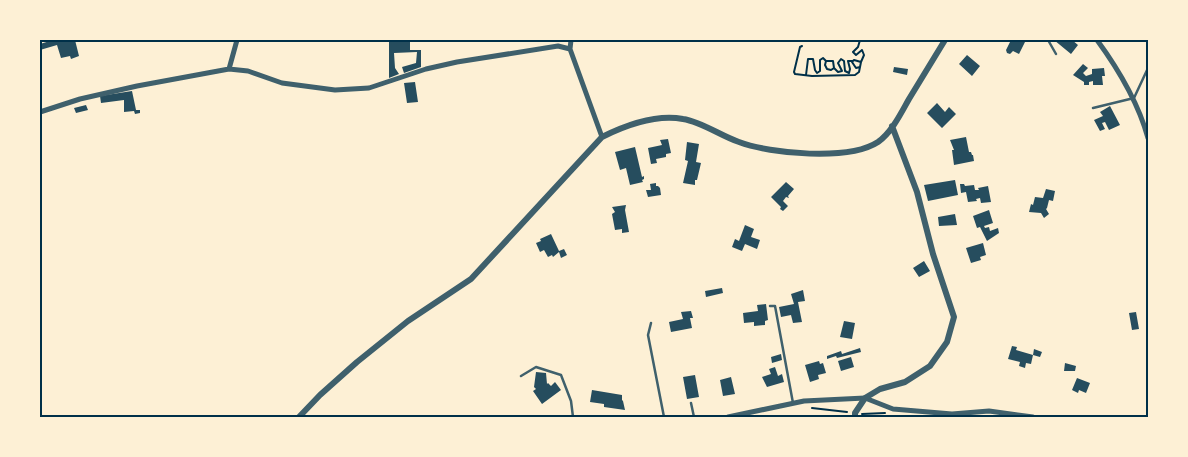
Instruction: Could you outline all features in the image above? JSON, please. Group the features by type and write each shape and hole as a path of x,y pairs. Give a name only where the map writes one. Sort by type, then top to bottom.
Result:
{"street":[{"path":"229,69 237,40"},
{"path":"571,40 570,49 602,137"},
{"path":"299,417 320,395 408,320 471,279 602,137 619,129 652,119 683,119 740,142 772,151 829,153 854,150 878,142 892,126 945,40"},
{"path":"1097,40 1114,63 1134,98 1148,138"},
{"path":"40,112 80,99 127,88 229,69 248,71 282,83 335,90 369,88 426,69 457,62 558,46 570,49"},
{"path":"855,415 865,398 880,389 906,382 930,366 946,342 954,317 933,254 917,192 892,126"},
{"path":"728,417 804,401 865,398 893,409 952,414 988,411 1033,417"}],"lane":[{"path":"1048,40 1056,54"},
{"path":"1093,108 1134,98 1148,68"},
{"path":"770,306 775,306 793,404"},
{"path":"651,323 648,335 664,417"},
{"path":"521,376 536,367 562,374 571,401 573,417"},
{"path":"691,403 694,417"}],"path":[{"path":"802,46 800,47 794,72 797,74 856,74 859,72 864,57 864,51 860,50 856,55 853,52 858,47 860,40"},
{"path":"806,75 808,59 813,59 814,70 818,73 820,72 821,58 824,58 826,61 833,61 834,68 838,72 842,71 838,63 841,59 844,61 845,71 849,73 848,61 856,60 861,62"},
{"path":"826,61 825,65 831,75"},
{"path":"853,61 854,67 860,68"},
{"path":"825,75 829,69 834,68"},
{"path":"808,408 855,415 893,414"}],"building":[{"path":"53,40 75,40 79,56 71,59 70,56 61,58 57,45 40,50 40,44"},
{"path":"389,40 410,40 410,50 421,50 421,67 404,73 402,67 416,63 417,52 394,53 395,68 399,74 389,78"},
{"path":"1011,40 1025,42 1019,54 1013,51 1010,54 1007,53 1006,50"},
{"path":"1054,40 1072,40 1078,45 1071,54"},
{"path":"967,55 980,66 972,76 959,64"},
{"path":"1083,64 1088,68 1083,73 1086,76 1092,74 1092,69 1104,68 1105,76 1102,76 1103,85 1093,85 1093,81 1089,82 1089,85 1084,85 1084,82 1073,75"},
{"path":"894,67 908,69 907,75 893,72"},
{"path":"415,82 418,102 407,103 404,83"},
{"path":"132,91 136,110 140,110 140,113 135,114 134,111 124,112 124,100 101,103 100,96"},
{"path":"937,103 945,112 949,107 956,114 942,128 927,113"},
{"path":"86,105 88,110 76,113 74,108"},
{"path":"1110,106 1120,125 1109,130 1105,122 1102,123 1105,129 1100,131 1094,120 1103,116 1100,112"},
{"path":"966,137 969,152 973,155 974,161 954,165 952,150 954,150 950,140"},
{"path":"668,139 671,153 666,154 666,157 656,159 657,163 651,164 648,148 662,145 660,140"},
{"path":"687,142 699,144 696,162 701,163 695,185 683,183 688,161 685,160"},
{"path":"635,147 644,179 642,180 643,182 630,185 626,168 620,170 615,152"},
{"path":"955,180 958,195 928,201 924,185"},
{"path":"786,182 794,189 788,196 789,198 786,197 783,201 788,206 783,211 771,197"},
{"path":"656,183 656,186 660,188 661,195 648,197 646,190 651,190 650,184"},
{"path":"960,184 965,186 974,185 975,190 988,186 991,202 981,203 980,198 976,199 977,201 968,202 966,192 961,193"},
{"path":"1046,189 1055,191 1053,201 1049,200 1046,209 1049,214 1044,218 1041,213 1029,212 1035,197 1043,198"},
{"path":"626,205 625,210 629,232 622,233 622,229 615,230 612,214 615,212 612,207"},
{"path":"989,210 993,223 984,226 985,228 989,227 990,231 998,228 999,233 987,241 980,227 977,228 973,216"},
{"path":"955,214 957,225 939,226 938,217"},
{"path":"745,225 754,229 751,237 760,240 757,249 745,244 742,251 732,247 735,239 739,241"},
{"path":"551,234 559,251 564,249 567,255 561,258 559,252 553,257 552,255 548,257 544,250 540,252 536,243"},
{"path":"983,243 986,255 980,257 981,260 971,263 966,248"},
{"path":"924,261 930,271 919,277 913,268"},
{"path":"722,288 723,293 706,297 705,291"},
{"path":"803,290 805,301 798,302 802,322 793,323 791,315 781,317 779,307 794,304 791,294"},
{"path":"766,304 768,320 765,321 765,325 754,326 754,322 744,323 743,313 758,311 757,305"},
{"path":"691,311 693,318 690,318 692,328 671,332 669,322 683,319 681,312"},
{"path":"1136,312 1139,329 1132,330 1129,313"},
{"path":"844,321 855,323 852,339 840,337"},
{"path":"1012,346 1017,347 1016,350 1033,355 1031,364 1026,363 1025,368 1019,366 1020,362 1008,359"},
{"path":"860,348 861,352 827,359 827,356 841,351 842,354"},
{"path":"1034,349 1042,352 1040,357 1033,355"},
{"path":"781,354 782,360 772,363 771,357"},
{"path":"851,357 854,367 841,371 838,361"},
{"path":"819,361 820,364 823,363 826,373 818,375 819,379 810,382 805,365"},
{"path":"1065,363 1076,366 1075,371 1064,371"},
{"path":"775,367 778,376 782,374 784,382 767,387 762,377 771,374 769,369"},
{"path":"536,372 546,373 547,384 551,386 555,382 561,390 542,404 533,391 536,389 534,387"},
{"path":"695,375 699,397 687,399 683,377"},
{"path":"731,377 735,394 723,396 720,380"},
{"path":"1077,378 1090,383 1086,393 1079,390 1078,393 1072,390"},
{"path":"592,390 622,395 625,410 604,407 604,404 590,402"}]}
